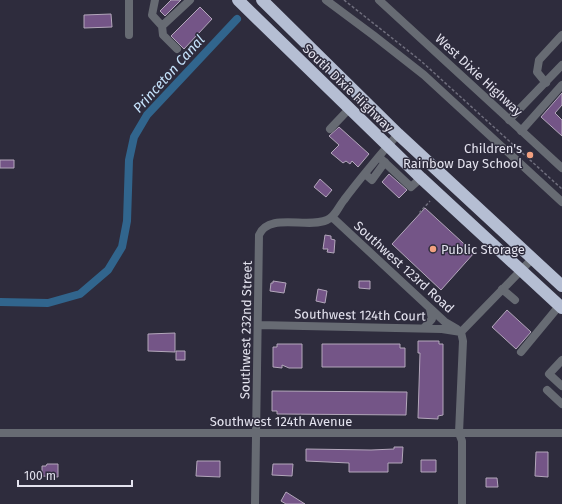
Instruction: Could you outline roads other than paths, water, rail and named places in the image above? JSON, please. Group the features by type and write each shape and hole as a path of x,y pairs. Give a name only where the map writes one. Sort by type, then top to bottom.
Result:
{"highway":[{"name":"South Dixie Highway","path":"238,0 387,146 561,307"},
{"path":"249,0 277,29 299,36"},
{"name":"South Dixie Highway","path":"262,0 398,134 562,286"}],"street":[{"path":"129,0 129,35"},
{"path":"155,0 152,15 162,26 163,34 177,49"},
{"path":"162,26 190,0"},
{"path":"326,0 415,68 562,202"},
{"name":"West Dixie Highway","path":"379,0 562,168"},
{"path":"546,83 537,72 539,60 562,35"},
{"path":"509,120 562,65"},
{"path":"521,131 562,85"},
{"path":"330,129 349,109"},
{"path":"332,217 365,174 382,160 387,146 398,134"},
{"path":"382,160 411,187 421,178"},
{"path":"397,174 405,163"},
{"name":"Southwest 232nd Street","path":"256,504 259,239 262,229 276,223 313,223 332,217"},
{"name":"Southwest 123rd Road","path":"332,217 430,309 445,322 461,332"},
{"path":"462,504 462,441 459,433 463,341 461,332 532,259"},
{"path":"502,289 515,300"},
{"path":"521,352 541,325 561,307"},
{"path":"424,328 432,319 430,309"},
{"name":"Southwest 124th Court","path":"258,325 424,328 461,332"},
{"path":"562,360 549,374 562,386"},
{"path":"547,390 562,404"},
{"name":"Southwest 124th Avenue","path":"0,433 562,433"}],"waterway":[{"name":"Princeton Canal","path":"0,302 48,303 80,294 108,270 122,247 127,221 129,160 134,137 147,115 237,19"}],"place":[{"name":"Children's Rainbow Day School","path":"530,155"},
{"name":"Public Storage","path":"433,249"}]}
